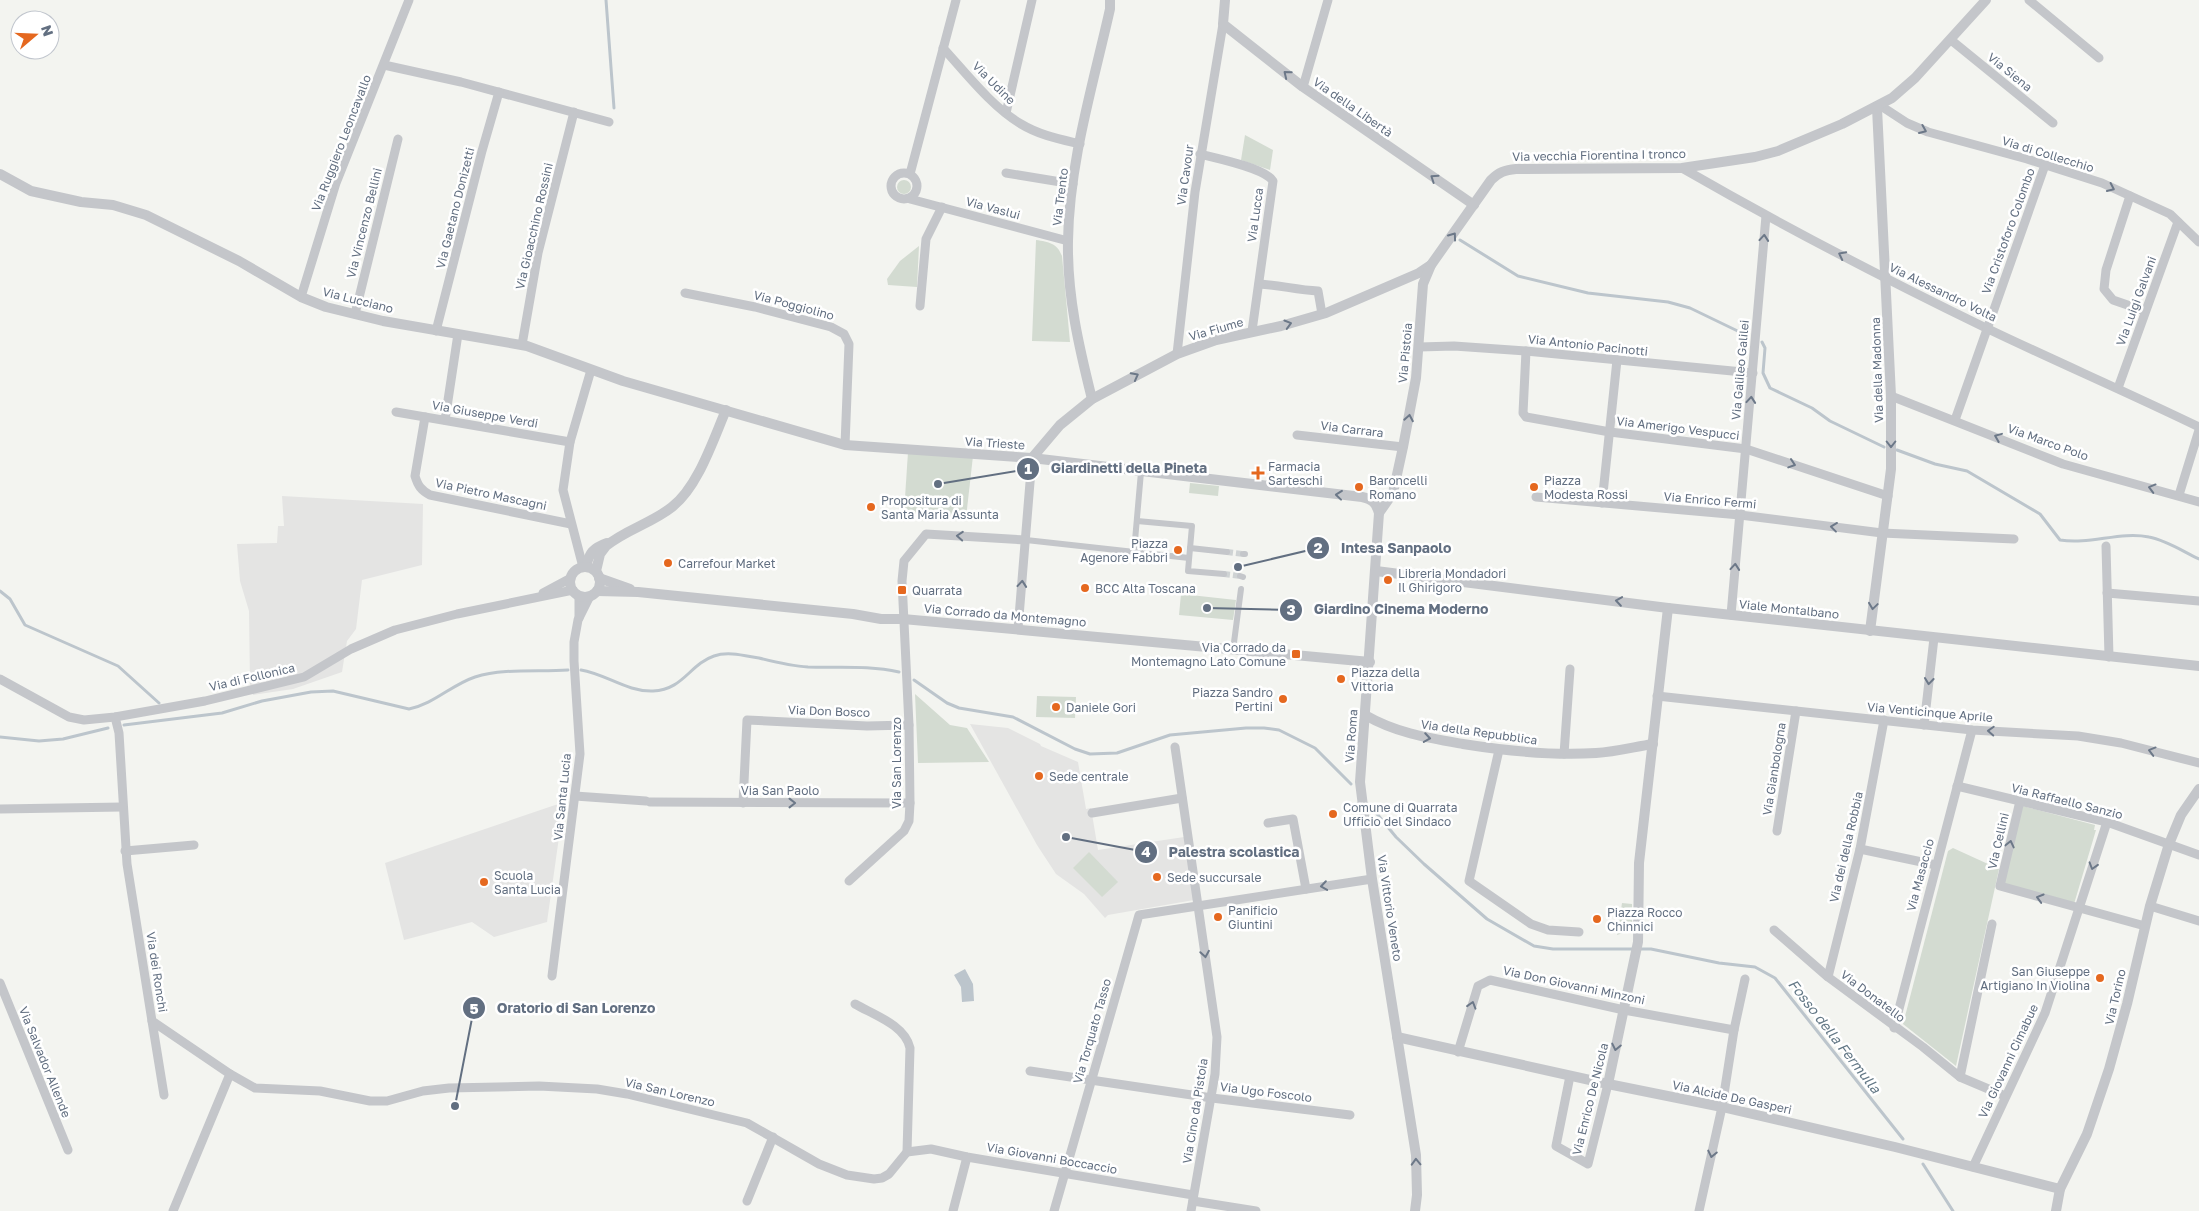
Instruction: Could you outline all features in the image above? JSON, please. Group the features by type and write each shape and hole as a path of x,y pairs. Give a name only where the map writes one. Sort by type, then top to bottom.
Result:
{"street":[{"name":"Via Ruggiero Leoncavallo","path":"301,297 336,183 409,0"},
{"path":"910,174 956,0"},
{"path":"1006,112 1032,0"},
{"name":"Via Trento","path":"1092,399 1073,317 1068,241 1073,184 1110,9 1110,0"},
{"name":"Via Cavour","path":"1177,354 1200,154 1223,24 1225,0"},
{"path":"1302,87 1328,0"},
{"name":"Via vecchia Fiorentina I tronco","path":"1474,205 1491,180 1506,170 1682,168 1755,157 1778,151 1811,138 1879,107 1904,88 1951,40 1986,0"},
{"path":"2029,0 2099,58"},
{"name":"Via della Libertà","path":"1223,24 1302,87 1474,205"},
{"name":"Via Siena","path":"1951,40 2053,123"},
{"name":"Via Udine","path":"942,48 1020,124 1046,136 1080,144"},
{"path":"384,65 499,92 609,122"},
{"name":"Via Gaetano Donizetti","path":"436,330 479,161 499,92"},
{"name":"Via di Collecchio","path":"1879,107 1928,132 2079,175 2130,196 2170,214 2199,242"},
{"name":"Via della Madonna","path":"1870,631 1891,469 1891,396 1879,107"},
{"name":"Via Gioacchino Rossini","path":"522,345 538,253 574,112"},
{"name":"Via Vincenzo Bellini","path":"355,314 398,139"},
{"name":"Via Lucca","path":"1200,154 1241,164 1272,178 1252,331"},
{"name":"Via Cristoforo Colombo","path":"1955,420 2045,165"},
{"name":"Via Alessandro Volta","path":"1682,168 1766,216 1886,278 1987,328 2118,388 2199,429"},
{"path":"1006,173 1073,184"},
{"name":"Via Lucciano","path":"0,174 31,191 66,199 114,205 146,215 239,261 301,297 355,314 522,345 623,381 726,410"},
{"path":"910,174 918,185 915,194 910,199 898,198 891,188 891,183 898,175 910,174"},
{"path":"2130,196 2106,270 2104,289 2113,300 2145,311"},
{"name":"Via Vaslui","path":"910,199 1068,241"},
{"name":"Via Pistoia","path":"1379,514 1393,493 1403,447 1420,347 1420,304 1423,284 1431,266 1474,205"},
{"path":"920,306 926,239 942,207"},
{"name":"Via Galileo Galilei","path":"1731,615 1766,216"},
{"name":"Via Luigi Galvani","path":"2118,388 2178,222"},
{"name":"Via Fiume","path":"1032,458 1060,425 1092,399 1177,354 1216,340 1281,326 1322,314 1431,266"},
{"path":"1259,284 1284,286 1305,291 1318,291 1322,314"},
{"name":"Via Poggiolino","path":"685,293 755,307 822,324 844,334 849,344 845,444"},
{"path":"445,420 458,334"},
{"name":"Via Antonio Pacinotti","path":"1420,347 1454,346 1526,351 1753,373"},
{"name":"Via Amerigo Vespucci","path":"1526,351 1522,413 1526,418 1610,432 1746,449 1888,496"},
{"path":"1602,503 1617,360"},
{"path":"591,370 570,442 563,490 571,524 591,571 600,585 594,594 576,593 570,585 571,578 576,570 591,571"},
{"name":"Via Marco Polo","path":"1891,396 2063,464 2199,502"},
{"path":"591,571 601,552 610,542 659,516 686,493 726,410"},
{"name":"Via Trieste","path":"726,410 845,444 1032,458 1362,497 1374,502 1379,514"},
{"name":"Via Giuseppe Verdi","path":"396,412 570,442"},
{"name":"Via Pietro Mascagni","path":"425,417 415,476 417,484 422,490 430,494 571,524"},
{"path":"2179,495 2199,429"},
{"name":"Via Carrara","path":"1297,435 1403,447"},
{"path":"1018,629 1032,458"},
{"path":"1134,552 1141,472"},
{"name":"Via Enrico Fermi","path":"1536,497 1740,515 1882,533 2014,538"},
{"path":"1376,571 1379,514"},
{"path":"1137,521 1192,526 1188,570 1224,574"},
{"name":"Via San Lorenzo","path":"849,881 904,831 909,821 909,725 903,619 904,561 926,534 1026,540"},
{"path":"1026,540 1189,558"},
{"path":"2106,546 2108,657"},
{"path":"1190,548 1227,552"},
{"name":"Via Corrado da Montemagno","path":"591,571 638,592"},
{"name":"Viale Montalbano","path":"1376,571 1668,608 2199,666"},
{"name":"Via Roma","path":"1360,782 1376,571"},
{"name":"Via di Follonica","path":"536,597 571,578"},
{"path":"1233,650 1241,590"},
{"name":"Via Corrado da Montemagno","path":"594,594 638,592 853,614 881,619 903,619 1018,629 1370,662"},
{"name":"Via di Follonica","path":"0,679 69,717 84,720 115,718 205,701 304,677 351,649 395,630 536,597 576,593"},
{"name":"Via Santa Lucia","path":"552,976 580,746 574,655 578,620 576,593"},
{"path":"2107,593 2199,601"},
{"name":"Via Santa Lucia","path":"578,620 594,594"},
{"path":"1653,744 1668,608"},
{"path":"1924,725 1934,638"},
{"path":"1564,754 1570,669"},
{"name":"Via Venticinque Aprile","path":"1657,696 1972,730 2096,738 2199,763"},
{"name":"Via Gianbologna","path":"1777,831 1796,711"},
{"name":"Via della Repubblica","path":"1365,715 1388,727 1413,736 1500,750 1564,754 1598,753 1653,744"},
{"name":"Via dei Ronchi","path":"115,718 119,733 125,851 152,1021 230,1074"},
{"name":"Via Don Bosco","path":"743,803 747,720 867,726 909,725"},
{"name":"Via dei della Robbia","path":"1828,977 1860,849 1884,720"},
{"name":"Via Masaccio","path":"1894,1028 1972,730"},
{"name":"Via Enrico De Nicola","path":"1570,1076 1556,1146 1588,1164 1608,1084 1638,942 1639,863 1653,744"},
{"name":"Via Cino da Pistoia","path":"1175,747 1218,1037 1212,1098 1191,1211"},
{"path":"1500,750 1469,881 1531,924 1548,930 1579,932"},
{"name":"Via Vittorio Veneto","path":"1360,782 1372,879 1416,1155 1417,1195 1415,1211"},
{"name":"Via Raffaello Sanzio","path":"1957,786 2107,822 2199,855"},
{"name":"Via Torino","path":"2056,1211 2060,1189 2086,1134 2109,1069 2127,1004 2150,906 2170,844 2181,815 2199,789"},
{"name":"Via San Paolo","path":"575,796 648,801 743,803 910,803"},
{"path":"1092,813 1182,798"},
{"name":"Via Cellini","path":"2020,801 2000,886 2080,909"},
{"path":"0,809 122,807"},
{"path":"1268,823 1293,819 1306,889"},
{"name":"Via Giovanni Cimabue","path":"1973,1167 2045,1013 2107,822"},
{"path":"125,851 194,845"},
{"path":"1860,849 1936,865"},
{"path":"1198,906 1372,879"},
{"name":"Via Torquato Tasso","path":"1054,1211 1139,915 1198,906"},
{"path":"2150,906 2199,921"},
{"path":"2080,909 2145,926"},
{"path":"1960,1077 1992,924"},
{"name":"Via Donatello","path":"1774,930 1828,977 1894,1028 1923,1047 1960,1077 2005,1096"},
{"path":"1700,1211 1722,1107 1734,1030 1745,979"},
{"name":"Via Don Giovanni Minzoni","path":"1458,1052 1478,986 1490,980 1624,1010 1734,1030"},
{"name":"Via Salvador Allende","path":"0,983 68,1150"},
{"path":"855,1004 894,1026 909,1040 907,1152"},
{"path":"152,1021 164,1095"},
{"name":"Via Alcide De Gasperi","path":"1397,1036 1458,1052 1722,1107 2060,1189"},
{"name":"Via Ugo Foscolo","path":"1030,1071 1212,1098 1350,1114"},
{"path":"172,1211 230,1074"},
{"name":"Via San Lorenzo","path":"230,1074 255,1088 320,1091 370,1101 388,1101 423,1091 449,1088 539,1086 597,1089 627,1094 747,1124 819,1164 847,1175 865,1179 882,1178 889,1174 907,1152"},
{"path":"747,1201 773,1137"},
{"name":"Via Giovanni Boccaccio","path":"907,1152 931,1149 967,1157 1064,1172 1256,1211"},
{"path":"952,1211 967,1157"}],"shaded area":[{"path":"1245,135 1273,150 1270,170 1241,160"},
{"path":"904,180 909,182 911,187 909,192 904,194 899,192 897,187 899,182"},
{"path":"1036,240 1052,244 1058,248 1062,256 1070,342 1032,341"},
{"path":"919,246 917,287 888,285 887,279 900,261"},
{"path":"908,452 973,456 966,518 904,513"},
{"path":"1190,483 1219,486 1218,496 1189,493"},
{"path":"282,496 423,504 422,565 362,580 356,629 347,641 342,672 293,689 253,695 250,684 249,611 240,581 237,544 277,543 278,526 284,526"},
{"path":"1181,594 1236,600 1233,620 1179,615"},
{"path":"915,694 950,725 967,728 989,762 918,763"},
{"name":"Daniele Gori","path":"1037,696 1076,697 1075,718 1036,717"},
{"path":"970,724 1008,728 1041,746 1078,762 1086,809 1091,808 1098,850 1184,837 1194,900 1108,915 1105,918 1084,894 1056,874 1037,845"},
{"path":"564,802 547,922 494,937 472,922 404,940 385,863"},
{"path":"2023,806 2095,825 2094,830 2096,830 2074,904 2003,884"},
{"path":"1953,848 1999,869 1956,1066 1903,1024 1948,851"},
{"path":"1089,852 1118,882 1102,897 1073,868"},
{"path":"1622,903 1632,904 1632,930 1617,935"},
{"path":"965,969 973,984 974,1001 962,1002 961,987 954,975"}],"waterway":[{"path":"606,0 614,108"},
{"path":"1460,240 1518,276 1588,293 1668,302 1690,308 1748,336"},
{"path":"1762,342 1765,348 1763,373 1770,388 1812,408 1830,421 1884,447"},
{"path":"1897,450 1935,464 1967,471 2040,514 2060,540 2082,541 2127,536 2149,537 2168,543 2199,559"},
{"path":"0,591 10,599 25,625 118,666 159,703"},
{"name":"Fosso della Fermulla","path":"581,670 643,691 663,690 672,686 706,660 725,654 743,655 802,666 865,668 899,672"},
{"name":"Fosso della Fermulla","path":"124,725 222,713 262,701 311,692 333,691 409,709 435,699 466,680 486,674 509,671 568,670"},
{"name":"Fosso della Fermulla","path":"914,680 947,703 959,708 1013,717 1075,749 1090,754 1117,753 1170,735 1246,728 1279,730 1315,748 1351,784"},
{"name":"Fosso della Fermulla","path":"0,737 39,741 63,739 108,728"},
{"name":"Fosso della Fermulla","path":"1373,809 1396,837 1487,919 1534,946 1553,949 1651,949 1719,963 1755,967 1775,978 1903,1139"},
{"name":"Fosso della Fermulla","path":"1923,1164 1953,1211"}],"tunnel":[{"path":"1227,552 1243,554"},
{"path":"1224,574 1240,576"}],"place":[{"name":"Farmacia Sarteschi","path":"1258,473"},
{"name":"Giardinetti della Pineta","path":"938,484"},
{"name":"Baroncelli Romano","path":"1359,487"},
{"name":"Piazza Modesta Rossi","path":"1534,487"},
{"name":"Propositura di Santa Maria Assunta","path":"871,507"},
{"name":"Piazza Agenore Fabbri","path":"1178,550"},
{"name":"Carrefour Market","path":"668,563"},
{"name":"Intesa Sanpaolo","path":"1238,567"},
{"name":"Libreria Mondadori Il Ghirigoro","path":"1388,580"},
{"name":"BCC Alta Toscana","path":"1085,588"},
{"name":"Quarrata","path":"902,590"},
{"name":"Giardino Cinema Moderno","path":"1207,608"},
{"name":"Via Corrado da Montemagno Lato Comune","path":"1296,654"},
{"name":"Piazza della Vittoria","path":"1341,679"},
{"name":"Piazza Sandro Pertini","path":"1283,699"},
{"name":"Daniele Gori","path":"1056,707"},
{"name":"Sede centrale","path":"1039,776"},
{"name":"Comune di Quarrata Ufficio del Sindaco","path":"1333,814"},
{"name":"Palestra scolastica","path":"1066,837"},
{"name":"Sede succursale","path":"1157,877"},
{"name":"Scuola Santa Lucia","path":"484,882"},
{"name":"Panificio Giuntini","path":"1218,917"},
{"name":"Piazza Rocco Chinnici","path":"1597,919"},
{"name":"San Giuseppe Artigiano In Violina","path":"2100,978"},
{"name":"Oratorio di San Lorenzo","path":"455,1106"}]}
